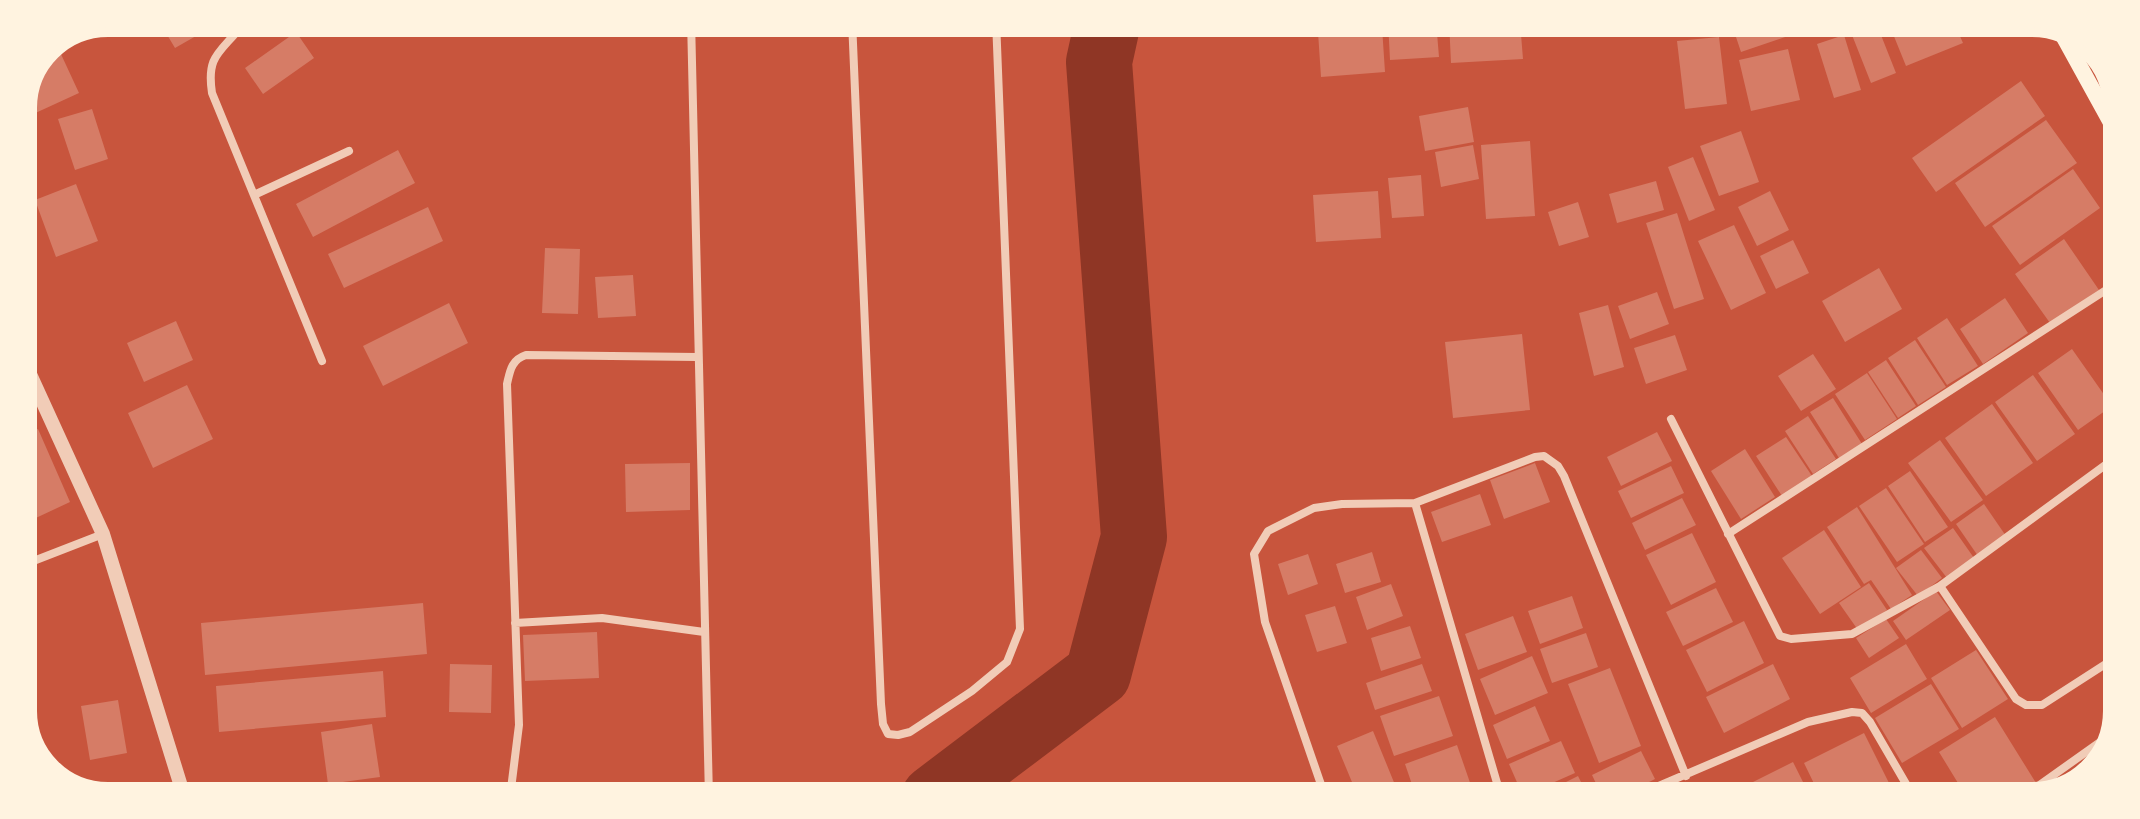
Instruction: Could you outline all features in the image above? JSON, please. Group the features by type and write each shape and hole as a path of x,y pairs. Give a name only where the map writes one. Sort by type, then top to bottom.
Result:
{"main road":[{"path":"2065,40 2108,117"}],"street":[{"path":"233,32 209,70 212,93 322,361"},
{"path":"691,32 709,787"},
{"path":"853,32 881,704 883,724 888,734 898,735 910,732 972,691 1007,662 1020,629 996,32"},
{"path":"254,195 349,151"},
{"path":"1728,534 2108,289"},
{"path":"511,787 519,725 507,384 511,367 518,358 526,355 697,357"},
{"path":"32,379 103,534 182,787"},
{"path":"1671,419 1780,636 1791,639 1852,634 1940,586 2108,463"},
{"path":"1322,787 1265,622 1254,554 1268,531 1314,508 1342,504 1415,503 1544,456 1558,466 1564,476 1686,776"},
{"path":"1415,503 1498,787"},
{"path":"32,562 103,534"},
{"path":"1940,586 2016,699 2026,705 2042,705 2108,662"},
{"path":"515,623 602,618 704,632"},
{"path":"1658,787 1808,722 1852,712 1862,713 1870,722 1908,787"},
{"path":"2037,787 2102,741"}],"building":[{"path":"165,32 203,32 175,48"},
{"path":"296,32 314,58 263,94 245,68"},
{"path":"1318,32 1382,32 1385,72 1321,77"},
{"path":"1389,32 1437,32 1439,57 1390,60"},
{"path":"1450,32 1521,32 1523,59 1451,63"},
{"path":"1734,32 1787,32 1788,36 1741,52"},
{"path":"1880,32 1896,73 1871,83 1852,35"},
{"path":"1892,32 1958,32 1963,43 1906,66"},
{"path":"1844,35 1861,90 1834,98 1817,44"},
{"path":"1719,37 1727,104 1685,109 1677,41"},
{"path":"1788,49 1800,100 1751,111 1739,60"},
{"path":"60,52 79,93 32,115 33,93 53,56"},
{"path":"2021,81 2045,116 1936,192 1912,158"},
{"path":"1468,107 1474,142 1425,151 1419,116"},
{"path":"92,109 108,159 75,170 58,119"},
{"path":"2046,120 2077,163 1985,227 1955,183"},
{"path":"1741,131 1759,182 1719,196 1700,146"},
{"path":"1530,141 1535,216 1486,219 1481,145"},
{"path":"1473,145 1479,179 1441,187 1435,152"},
{"path":"398,150 415,183 313,237 296,204"},
{"path":"1693,157 1715,210 1689,221 1668,167"},
{"path":"2073,169 2100,208 2020,265 1992,226"},
{"path":"1421,175 1424,216 1392,218 1388,178"},
{"path":"1656,181 1664,210 1617,223 1609,194"},
{"path":"76,184 98,241 56,257 35,200"},
{"path":"1378,191 1381,238 1316,242 1313,195"},
{"path":"1770,191 1789,230 1757,246 1738,207"},
{"path":"1578,202 1589,237 1559,246 1548,212"},
{"path":"428,207 443,241 344,288 328,254"},
{"path":"1677,213 1704,299 1674,309 1646,223"},
{"path":"1734,225 1766,293 1731,310 1698,241"},
{"path":"2064,239 2099,290 2050,323 2015,274"},
{"path":"1793,240 1809,273 1776,289 1760,256"},
{"path":"545,248 580,249 578,314 542,313"},
{"path":"1879,268 1902,309 1845,342 1822,301"},
{"path":"633,275 636,316 598,318 595,277"},
{"path":"1657,292 1669,324 1630,339 1618,306"},
{"path":"2005,298 2028,333 1983,364 1960,329"},
{"path":"449,303 468,343 383,386 363,346"},
{"path":"1608,305 1624,367 1594,376 1579,313"},
{"path":"1947,318 1978,366 1947,385 1917,338"},
{"path":"176,321 193,360 144,382 127,343"},
{"path":"1522,334 1530,410 1453,418 1445,342"},
{"path":"1675,335 1687,370 1646,384 1634,348"},
{"path":"1915,340 1946,387 1918,405 1888,358"},
{"path":"2072,349 2108,400 2108,409 2078,430 2038,373"},
{"path":"1813,354 1836,389 1801,411 1778,376"},
{"path":"1886,360 1916,406 1898,418 1868,372"},
{"path":"1867,373 1897,419 1865,440 1835,394"},
{"path":"2033,375 2075,434 2037,461 1995,402"},
{"path":"187,385 213,439 153,468 128,413"},
{"path":"1833,398 1862,444 1839,458 1810,412"},
{"path":"1992,404 2033,463 1986,496 1945,438"},
{"path":"1808,416 1836,459 1813,474 1785,431"},
{"path":"38,429 70,502 32,520 32,432"},
{"path":"1657,432 1672,461 1621,486 1607,457"},
{"path":"1786,437 1812,476 1782,496 1756,456"},
{"path":"1940,440 1983,500 1951,522 1908,463"},
{"path":"1745,449 1775,497 1741,519 1711,471"},
{"path":"690,463 690,510 626,512 625,464"},
{"path":"1535,463 1550,502 1504,519 1490,480"},
{"path":"1671,466 1684,493 1631,518 1618,491"},
{"path":"1910,471 1948,527 1925,542 1888,486"},
{"path":"1886,488 1924,544 1897,562 1859,506"},
{"path":"1480,494 1491,525 1442,542 1431,512"},
{"path":"1682,498 1696,525 1645,550 1632,523"},
{"path":"1984,504 2006,536 1978,556 1956,524"},
{"path":"1857,507 1912,595 1891,609 1871,580 1864,584 1827,527"},
{"path":"1953,528 1974,558 1947,578 1924,548"},
{"path":"1824,530 1861,587 1820,614 1782,558"},
{"path":"1692,533 1716,582 1671,605 1646,555"},
{"path":"1921,550 1942,578 1918,596 1896,568"},
{"path":"1372,552 1381,582 1345,593 1336,564"},
{"path":"1308,554 1318,584 1288,595 1278,564"},
{"path":"1869,583 1887,610 1858,630 1839,603"},
{"path":"1391,584 1403,616 1367,630 1356,597"},
{"path":"1716,588 1733,622 1683,646 1666,612"},
{"path":"1936,591 1950,610 1906,640 1893,621"},
{"path":"1572,596 1583,628 1540,644 1528,611"},
{"path":"423,603 427,654 205,675 201,623"},
{"path":"1335,606 1347,643 1317,652 1305,615"},
{"path":"1513,616 1527,652 1478,670 1465,634"},
{"path":"1886,619 1899,638 1869,658 1856,638"},
{"path":"1744,621 1764,663 1707,692 1686,650"},
{"path":"1410,626 1421,658 1381,671 1371,638"},
{"path":"597,632 599,678 525,681 523,635"},
{"path":"1586,633 1598,667 1552,683 1540,649"},
{"path":"1906,644 1927,679 1871,713 1850,678"},
{"path":"1976,650 2008,699 1962,728 1931,678"},
{"path":"1532,656 1548,693 1495,715 1480,679"},
{"path":"450,664 492,665 491,713 449,712"},
{"path":"1422,664 1432,691 1375,710 1366,683"},
{"path":"1773,664 1790,699 1724,733 1706,697"},
{"path":"1610,668 1641,746 1599,763 1568,684"},
{"path":"383,671 386,717 219,732 216,686"},
{"path":"1931,684 1959,729 1902,763 1875,718"},
{"path":"1439,696 1453,736 1394,756 1380,716"},
{"path":"118,700 127,753 90,760 81,706"},
{"path":"1535,706 1550,741 1507,759 1493,725"},
{"path":"1995,717 2036,783 2030,787 1960,787 1939,752"},
{"path":"372,724 380,777 328,784 321,732"},
{"path":"1373,731 1396,787 1354,787 1337,746"},
{"path":"1864,733 1891,787 1816,787 1804,763"},
{"path":"1561,741 1575,773 1543,787 1519,787 1509,764"},
{"path":"1457,745 1472,787 1413,787 1405,764"},
{"path":"1641,751 1655,779 1639,787 1598,787 1592,775"},
{"path":"1793,762 1806,787 1743,787"},
{"path":"1578,776 1584,787 1556,787"}],"waterway":[{"path":"949,787 1098,674 1134,537 1099,62 1106,32"}]}
